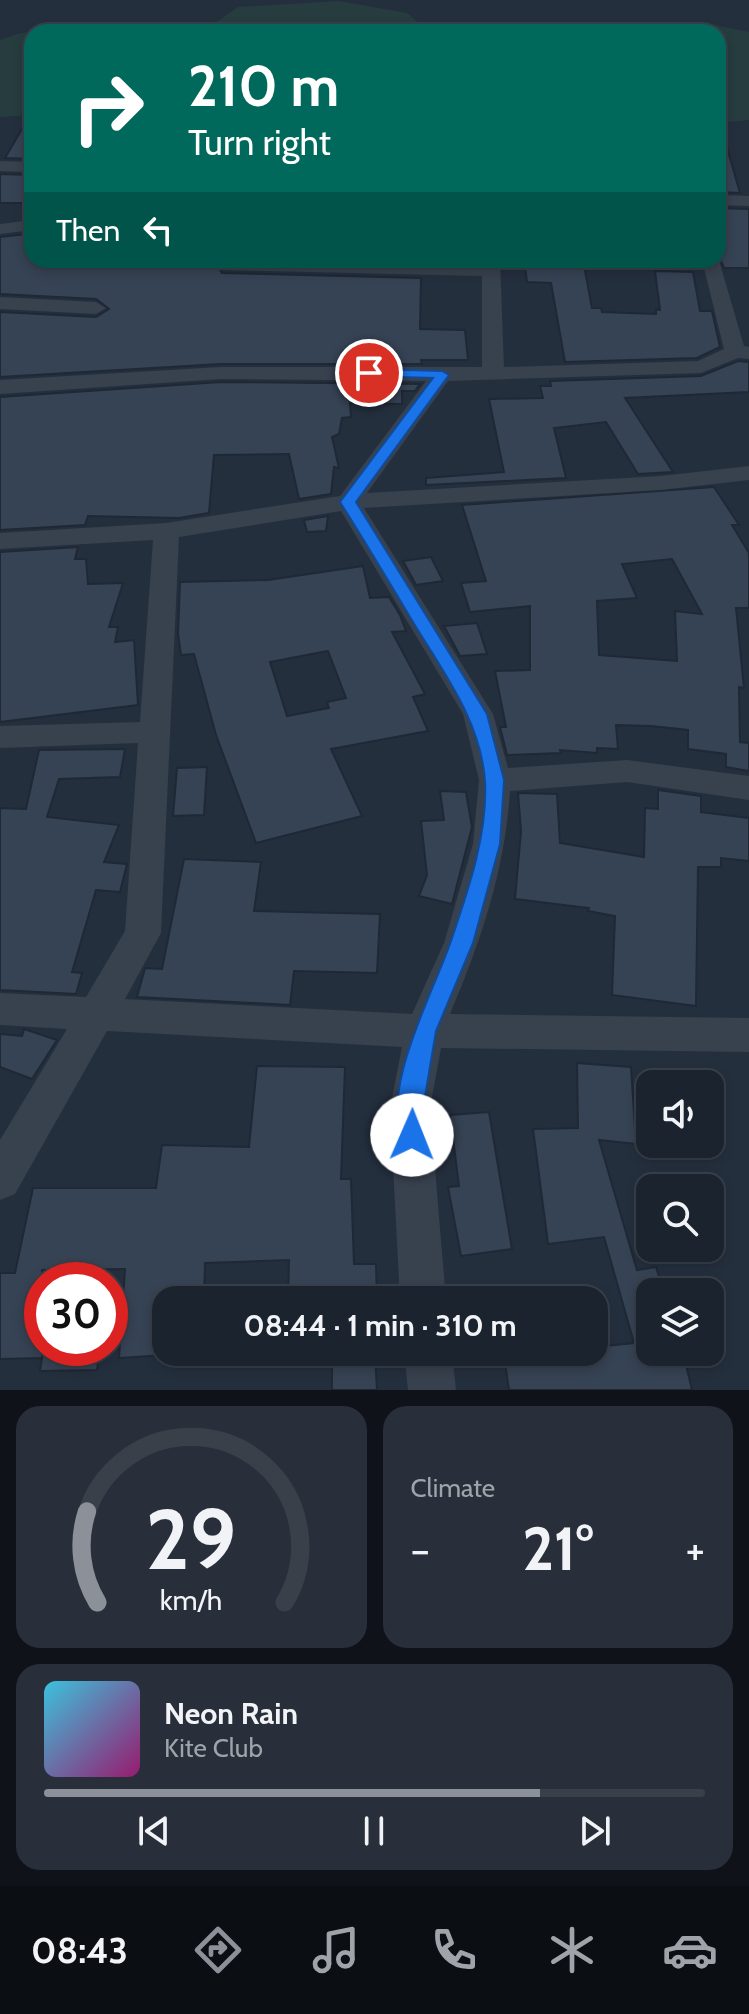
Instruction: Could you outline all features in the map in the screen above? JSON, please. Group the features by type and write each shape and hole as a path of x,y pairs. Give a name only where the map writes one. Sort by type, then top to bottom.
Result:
{"street":[{"path":"0,166 24,167"},
{"path":"726,200 749,201"},
{"path":"0,229 24,226"},
{"path":"491,268 493,371"},
{"path":"0,387 221,373 442,375 493,371 701,367 742,353 714,268"},
{"path":"0,303 96,308"},
{"path":"348,502 442,375"},
{"path":"0,541 166,531 348,502 661,483 749,473"},
{"path":"348,502 478,714 495,780 490,844 462,943 424,1031 410,1108 422,1286"},
{"path":"0,1180 143,933 166,531"},
{"path":"0,737 155,732"},
{"path":"495,780 627,771 749,788"},
{"path":"0,1009 424,1031 749,1035"},
{"path":"429,1366 432,1390"}],"green space":[{"path":"339,1 407,13 420,24 214,24 238,7"},
{"path":"726,27 749,32 749,120 726,122"},
{"path":"24,33 24,116 0,117 0,40"}],"building":[{"path":"24,126 24,159 5,158"},
{"path":"726,144 740,193 726,192"},
{"path":"0,174 24,175 24,203 0,203"},
{"path":"726,208 749,209 749,268 726,268"},
{"path":"24,234 24,268 219,268 222,273 421,278 420,329 465,330 468,360 421,360 422,364 221,364 0,377 0,312 96,317 109,309 96,299 0,294 0,237"},
{"path":"525,268 584,268 592,308 601,308 602,312 656,314 656,309 660,310 655,271 693,272 700,311 712,311 720,347 697,358 565,362 551,283 527,282"},
{"path":"738,361 749,362 749,392 625,398 673,472 638,474 606,422 554,428 566,478 426,485 426,478 504,472 489,399 543,398 540,386 551,386 550,381 701,376"},
{"path":"221,382 420,384 415,391 402,391 402,404 350,403 351,417 342,418 339,434 332,437 339,468 334,467 331,494 299,499 289,454 214,455 209,513 179,518 88,516 85,525 0,530 0,397"},
{"path":"714,487 739,525 732,525 749,553 749,608 736,608 744,688 739,687 740,742 749,743 749,771 726,767 726,754 688,749 688,730 651,726 616,725 618,749 597,748 597,753 560,750 561,753 507,755 500,727 506,727 495,671 530,670 530,606 470,612 461,583 486,581 462,505","holes":["672,559 702,614 675,611 677,661 599,655 597,601 637,598 622,564"]},
{"path":"328,516 326,531 307,532 304,520"},
{"path":"78,547 75,559 86,559 88,584 123,583 109,627 118,627 115,642 134,640 138,705 0,722 0,552"},
{"path":"431,557 443,581 416,585 403,561"},
{"path":"363,566 370,598 389,597 400,615 406,631 392,632 425,694 413,697 428,731 331,749 362,816 256,843 216,735 194,654 181,655 178,634 180,582 268,580","holes":["328,651 346,698 327,702 329,708 287,716 270,662"]},
{"path":"477,623 487,654 460,656 444,626"},
{"path":"125,749 120,777 59,779 47,817 119,825 104,862 127,864 120,892 96,890 72,972 82,973 76,994 0,990 0,808 26,809 39,750"},
{"path":"207,767 204,815 173,816 177,768"},
{"path":"658,790 701,796 701,812 749,818 749,861 721,858 721,867 698,867 696,1006 612,995 615,916 588,911 589,908 515,899 521,831 518,793 557,794 560,843 644,857 645,808 658,809"},
{"path":"440,791 466,792 472,827 452,904 419,896 427,875 421,821 444,820"},
{"path":"184,859 261,862 254,911 380,914 377,973 294,971 290,1005 137,997 145,968 162,969"},
{"path":"24,1029 57,1040 32,1079 0,1067 0,1034 22,1036"},
{"path":"577,1063 631,1067 636,1144 599,1140 637,1270 656,1267 660,1278 636,1278 636,1366 686,1366 692,1390 509,1390 505,1366 608,1366 608,1346 634,1343 604,1237 548,1244 533,1129 578,1128"},
{"path":"257,1066 345,1067 341,1179 351,1179 354,1264 376,1264 377,1286 288,1286 289,1260 205,1263 204,1286 152,1286 152,1356 128,1357 128,1262 24,1262 24,1358 0,1359 0,1273 15,1273 33,1188 156,1188 162,1145 249,1147"},
{"path":"489,1112 512,1249 461,1256 448,1187 459,1186 450,1115"},
{"path":"41,1366 98,1366 97,1370 40,1371"},
{"path":"332,1366 376,1366 377,1390 332,1390"}],"route":[{"path":"369,373 442,375 348,502 405,590 478,714 495,780 490,844 462,943 424,1031 410,1108 412,1135"}]}
